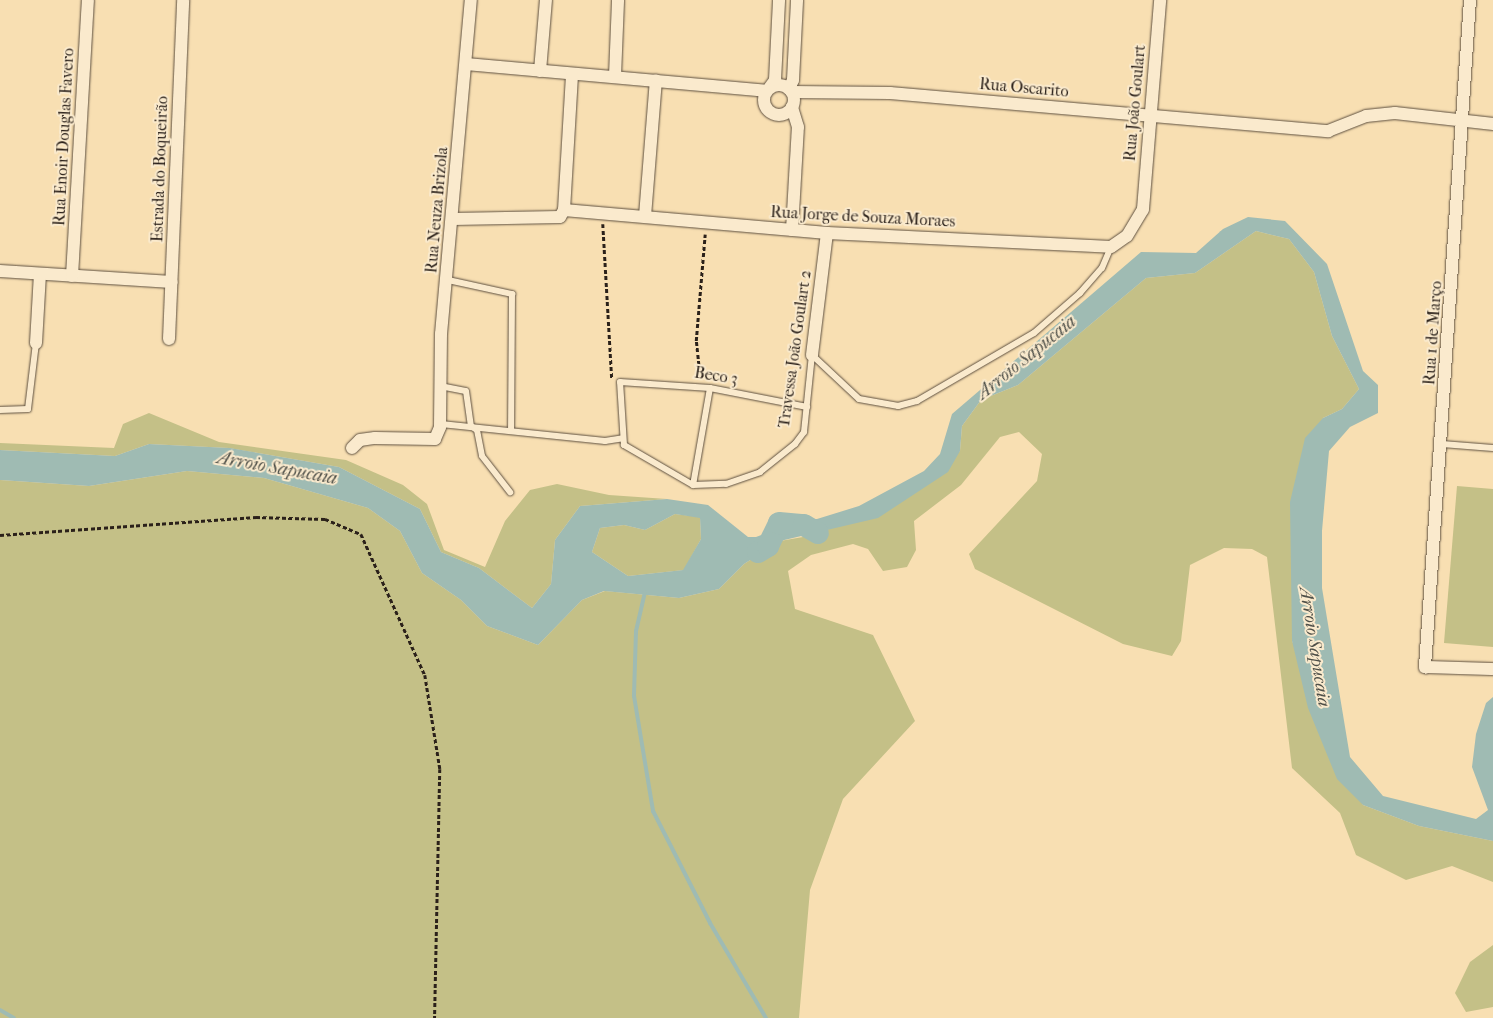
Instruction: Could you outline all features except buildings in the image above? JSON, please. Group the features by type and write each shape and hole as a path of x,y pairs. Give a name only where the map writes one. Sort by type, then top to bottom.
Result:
{"street":[{"name":"Rua Enoir Douglas Favero","path":"72,276 88,0"},
{"name":"Estrada do Boqueirão","path":"168,339 184,0"},
{"name":"Rua Neuza Brizola","path":"441,424 438,386 471,0"},
{"path":"540,70 546,0"},
{"path":"615,76 618,0"},
{"path":"779,0 775,80 763,100 770,113 785,114 792,107"},
{"path":"792,230 798,127 792,107 791,90 797,0"},
{"name":"Rua João Goulart","path":"1111,247 1127,236 1143,210 1160,0"},
{"name":"Rua 1 de Março","path":"1470,0 1442,444 1425,667 1493,669"},
{"path":"466,64 572,74 791,90"},
{"path":"453,219 553,220 564,210 572,74"},
{"path":"645,216 656,80"},
{"name":"Rua Oscarito","path":"791,90 890,92 1328,131 1366,116 1395,113 1493,124"},
{"name":"Rua Jorge de Souza Moraes","path":"564,210 645,216 706,224 827,233 1111,247"},
{"name":"Travessa João Goulart 2","path":"812,355 827,233"},
{"path":"0,271 172,282"},
{"path":"36,343 40,274"},
{"path":"352,448 360,440 376,438 435,439 441,424"}],"lane":[{"path":"812,355 859,399 898,406 917,401 1034,333 1080,293 1102,268 1111,247"},
{"path":"448,280 512,294 511,428"},
{"path":"0,410 28,408 36,343"},
{"name":"Travessa João Goulart 2","path":"693,485 726,484 760,472 795,444 804,432 812,355"},
{"path":"620,382 624,445 693,485 710,388"},
{"name":"Beco 3","path":"620,382 710,388 807,407"},
{"path":"438,386 466,391 471,426 477,430 482,456 510,492"},
{"path":"441,424 511,428 605,441 623,438"},
{"path":"1442,444 1493,448"}],"path":[{"path":"603,212 607,351 613,382 620,382"},
{"path":"701,387 696,341 706,224"},
{"path":"0,534 256,517 326,519 361,534 425,675 440,768 435,1018"}],"shaded area":[{"path":"1256,231 1289,239 1314,272 1332,336 1359,389 1342,409 1323,418 1292,641 1363,805 1419,826 1493,841 1493,882 1452,866 1406,880 1356,855 1340,813 1292,768 1267,557 1252,549 1224,548 1190,565 1181,641 1172,656 1123,644 975,569 969,554 1037,481 1042,454 1019,432 1000,437 961,485 914,521 916,550 907,567 883,571 868,549 853,544 811,555 788,571 795,609 873,635 915,721 843,799 810,890 799,1018 0,1018 0,480 89,486 187,471 264,478 368,508 400,531 422,573 461,600 487,626 538,645 582,600 605,591 679,598 719,589 744,564 780,541 820,534 960,451 962,426 981,400 1018,385 1146,278 1195,273"},
{"path":"149,413 219,442 346,460 403,485 427,504 444,550 485,567 505,521 530,490 557,484 609,495 667,499 580,506 555,540 551,584 532,608 479,568 441,552 420,509 339,467 229,448 149,444 115,456 0,450 0,443 114,448 123,424"},
{"path":"1457,486 1493,489 1493,647 1444,643"},
{"path":"675,514 700,517 701,539 684,570 628,576 592,552 600,528 624,525 645,530"},
{"path":"1493,945 1493,1007 1466,1012 1455,993 1470,962"}],"water":[{"path":"1248,217 1285,221 1327,264 1363,371 1378,385 1378,413 1350,427 1329,451 1322,531 1322,588 1350,757 1383,796 1476,819 1488,810 1472,767 1476,734 1486,703 1493,697 1493,841 1419,826 1363,805 1337,779 1308,708 1292,641 1290,502 1305,438 1323,418 1342,409 1359,389 1332,336 1314,272 1289,239 1256,231 1195,273 1146,278 1018,385 981,400 962,426 960,451 948,472 878,518 780,541 744,564 719,589 679,598 604,591 582,600 538,645 487,626 461,600 422,573 400,531 368,508 264,478 187,471 89,486 0,480 0,450 115,456 149,444 230,448 339,467 420,509 441,552 479,568 532,608 551,584 555,540 580,506 667,499 708,505 748,537 756,537 800,520 817,519 859,506 924,471 940,454 952,414 1141,252 1196,253 1223,229","holes":["675,514 700,518 701,539 683,570 628,576 592,552 600,528 624,525 645,530"]}],"waterway":[{"name":"Arroio Sapucaia","path":"758,552 768,546 779,523 804,525 818,533"},
{"path":"645,592 636,631 634,696 653,811 710,923 766,1018"},
{"path":"0,1010 14,1018"}]}
